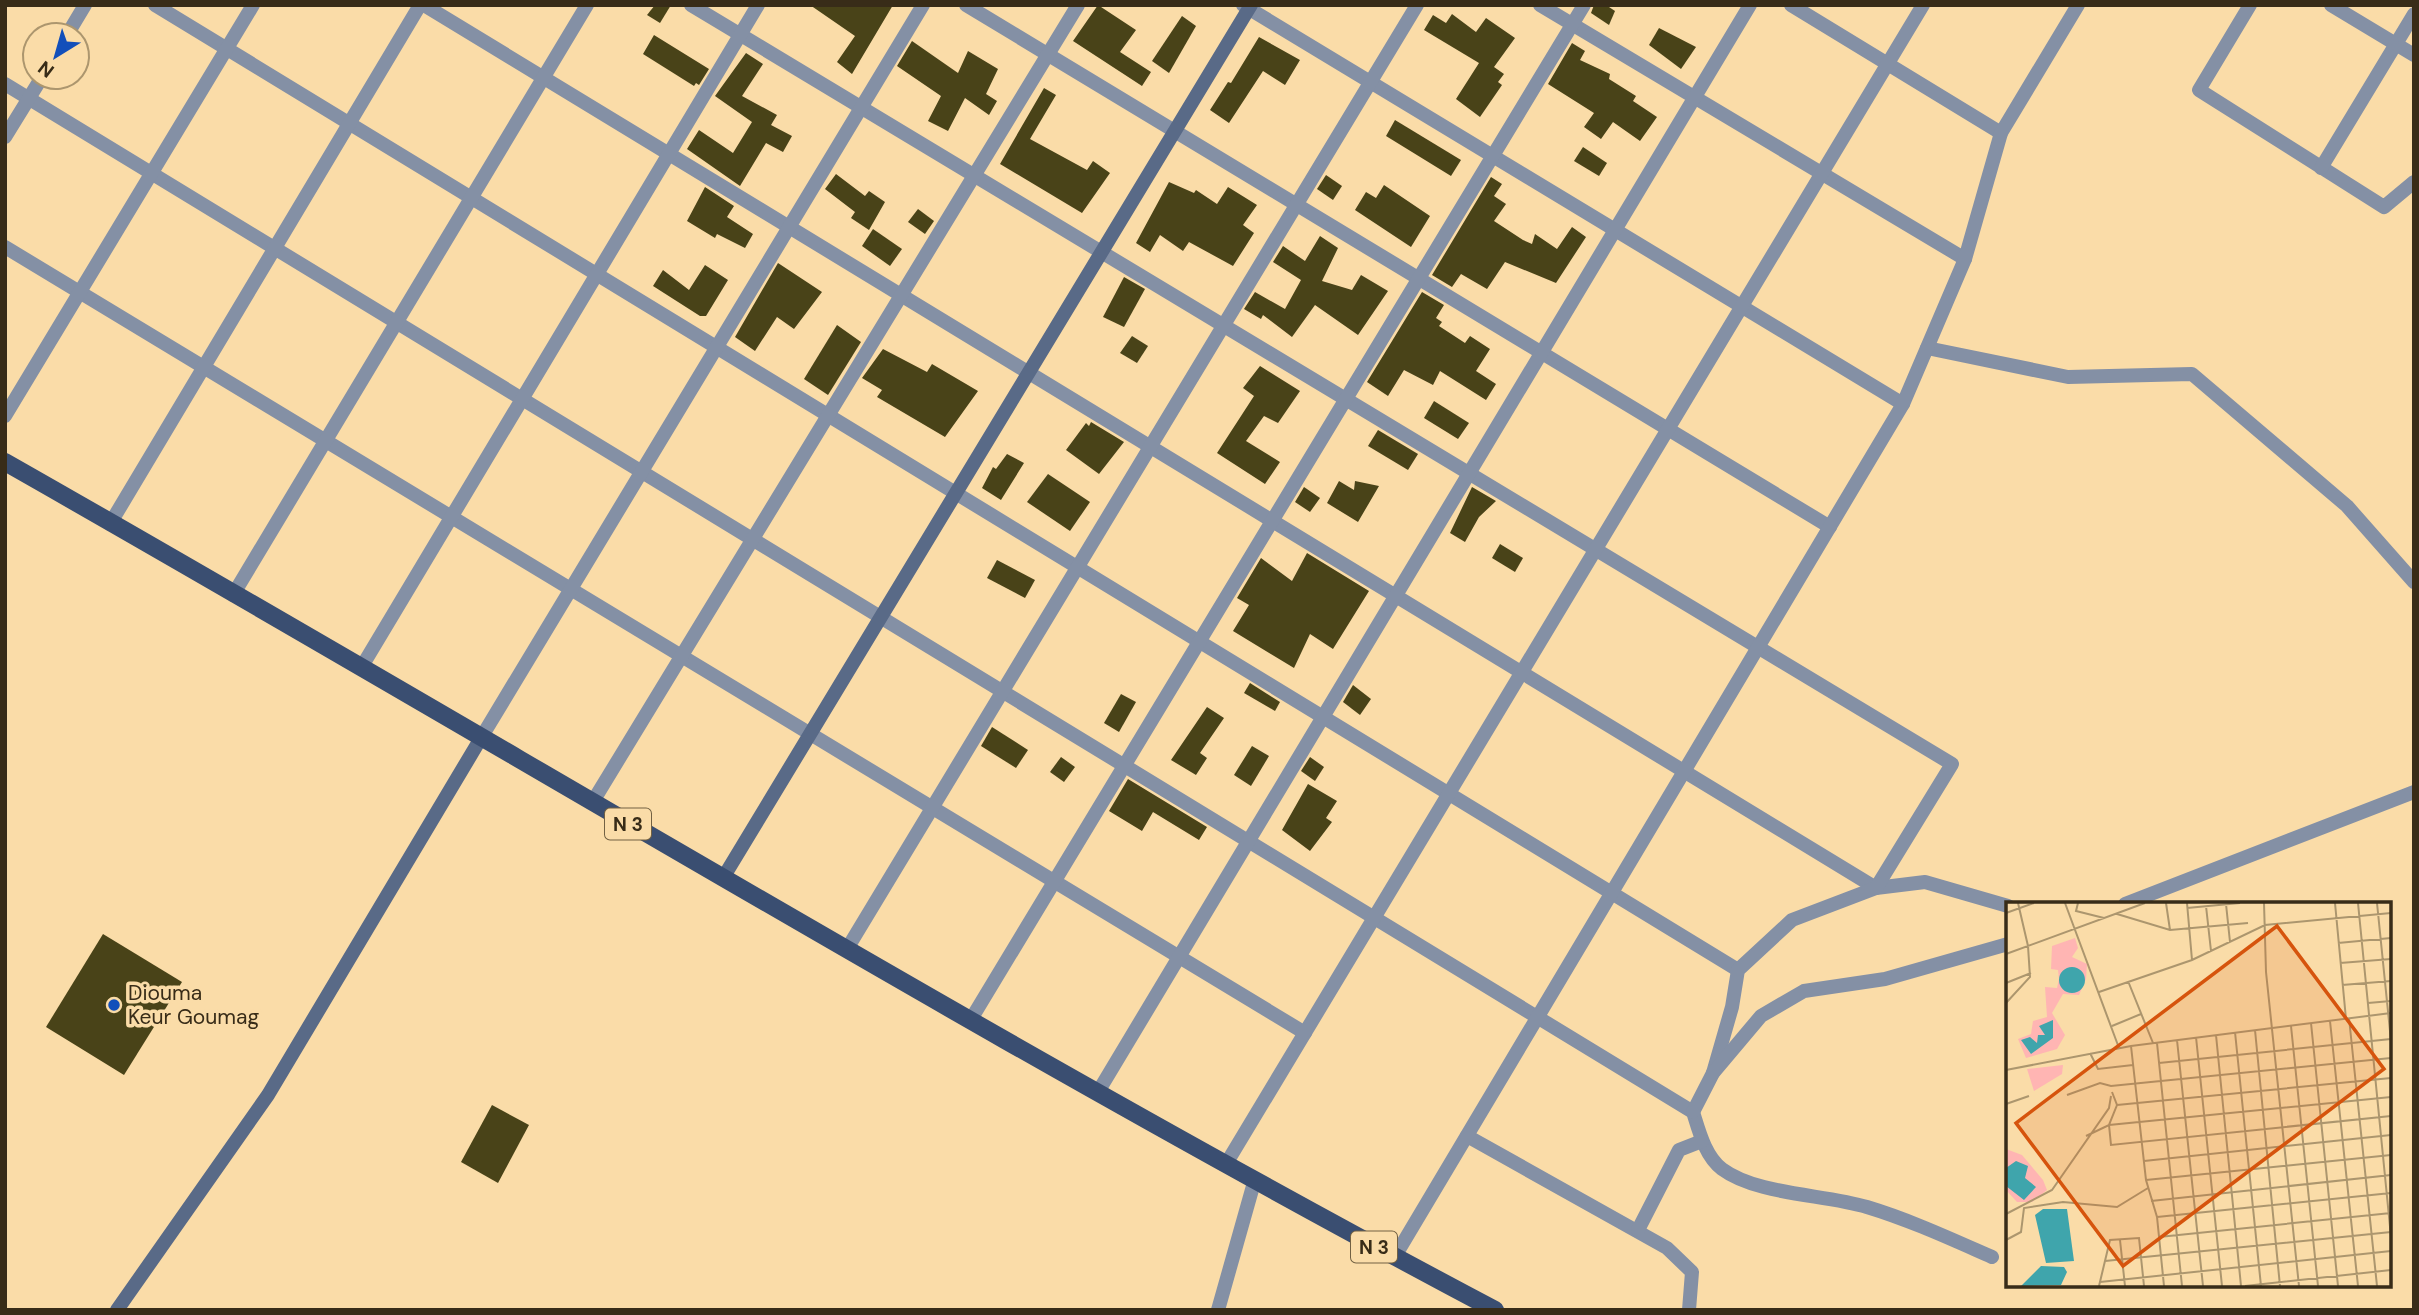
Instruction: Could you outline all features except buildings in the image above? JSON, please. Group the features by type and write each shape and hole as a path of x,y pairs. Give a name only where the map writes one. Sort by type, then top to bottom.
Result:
{"main road":[{"name":"N 3","path":"6,465 970,1021 1255,1179 1471,1304 1495,1310"}],"street":[{"path":"75,21 85,5"},
{"path":"155,5 1738,970"},
{"path":"5,416 253,5"},
{"path":"110,524 202,366 422,5 1876,888"},
{"path":"233,595 587,5"},
{"path":"691,5 1952,764 1876,888"},
{"path":"361,668 758,5"},
{"path":"117,1310 268,1095 923,5"},
{"path":"966,5 1830,527"},
{"path":"592,803 1079,5"},
{"path":"847,949 1417,5"},
{"path":"1540,5 1965,259"},
{"path":"970,1021 1584,5"},
{"path":"1098,1092 1750,5"},
{"path":"1791,5 2001,133"},
{"path":"1226,1164 1923,5"},
{"path":"2249,5 2199,90 2384,207 2414,182"},
{"path":"2331,5 2414,55"},
{"path":"723,878 1248,6 1903,404"},
{"path":"1394,1258 1903,404 1965,259 2001,133 2076,6"},
{"path":"2321,168 2414,15"},
{"path":"5,84 1693,1112 1702,1141 1719,1167 1742,1181 1866,1207 1931,1230 1992,1257"},
{"path":"5,137 34,91"},
{"path":"5,247 1305,1033"},
{"path":"1927,348 2068,377 2192,374 2347,506 2414,582"},
{"path":"2130,902 2414,792"},
{"path":"1693,1112 1713,1073 1732,1007 1738,970 1792,920 1876,888 1925,882 1977,894 2006,905"},
{"path":"1713,1073 1761,1016 1804,991 1885,979 2006,945"},
{"path":"1467,1136 1667,1248 1692,1272 1689,1310"},
{"path":"1638,1230 1679,1150 1702,1141"},
{"path":"1218,1310 1255,1179"}],"place":[{"name":"Diouma Keur Goumag","path":"114,1005"}]}
